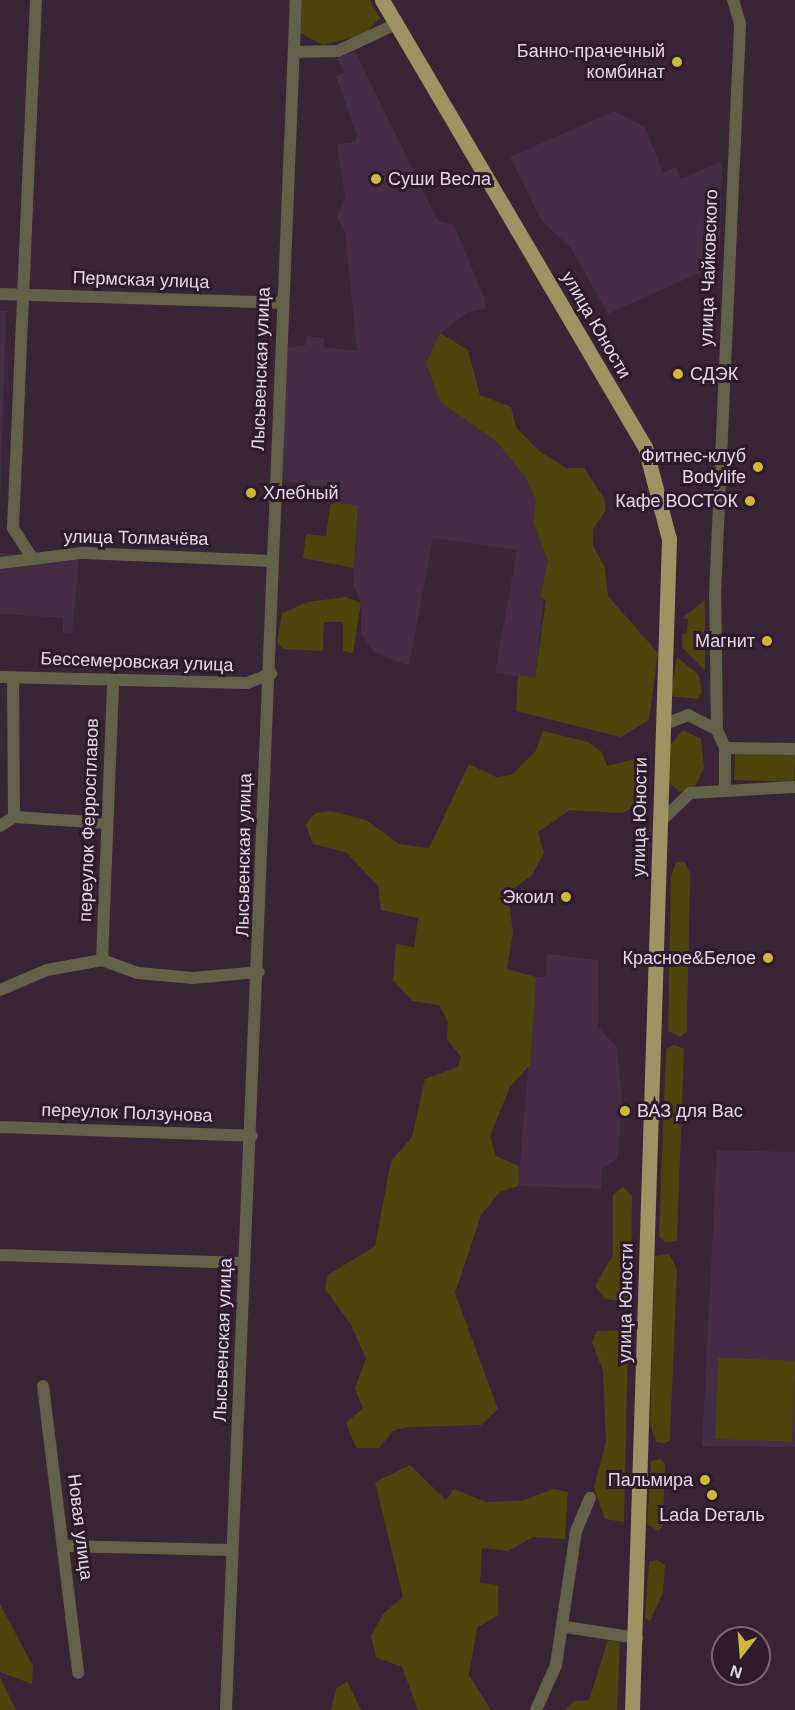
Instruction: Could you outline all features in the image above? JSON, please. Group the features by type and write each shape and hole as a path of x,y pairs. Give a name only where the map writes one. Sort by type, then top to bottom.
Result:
{"main road":[{"name":"улица Юности","path":"382,0 394,25 645,447 669,538 665,724 659,762 661,821 646,1178 637,1638 632,1710"}],"street":[{"path":"32,556 13,528 36,0"},
{"name":"Лысьвенская улица","path":"226,1710 229,1550 235,1523 244,1263 252,1136 259,972 261,801 271,674 272,561 281,303 296,0"},
{"name":"улица Чайковского","path":"724,788 725,748 717,730 715,595 740,24 733,0"},
{"path":"294,52 338,51 394,25"},
{"name":"Пермская улица","path":"0,294 281,303"},
{"name":"улица Толмачёва","path":"0,564 32,556 82,553 272,561"},
{"name":"Бессемеровская улица","path":"0,677 87,675 113,682 247,683 271,674"},
{"path":"13,678 14,817"},
{"name":"переулок Ферросплавов","path":"102,960 113,682"},
{"path":"665,724 688,715 717,730"},
{"path":"725,748 795,749"},
{"path":"661,821 690,793 724,788 795,787"},
{"path":"0,826 14,817 106,823"},
{"path":"0,990 47,970 102,960 160,975 259,972"},
{"name":"переулок Ползунова","path":"0,1127 252,1136"},
{"path":"0,1255 244,1263"},
{"name":"Новая улица","path":"43,1386 65,1546 78,1673"},
{"path":"536,1710 556,1665 565,1627 576,1531 590,1498"},
{"path":"65,1546 229,1550"},
{"path":"565,1627 637,1638"}],"shaded area":[{"path":"302,0 370,0 380,18 365,34 323,45 301,33"},
{"path":"355,51 438,221 454,225 484,297 486,308 468,312 441,333 426,363 440,402 496,441 524,475 536,500 533,521 548,561 535,679 495,673 517,550 433,538 409,665 404,664 374,652 361,633 361,603 353,584 358,507 336,502 338,490 282,480 286,348 306,345 307,336 324,338 324,347 357,351 345,232 337,217 345,197 337,144 355,142 357,136 336,76 345,73 337,59"},
{"path":"614,111 645,127 663,173 676,167 681,179 722,161 719,264 608,314 571,248 541,220 510,157"},
{"path":"0,311 6,311 0,506"},
{"path":"440,333 468,350 480,395 511,407 516,427 539,451 566,468 584,468 604,498 606,510 593,529 593,546 605,568 608,596 658,653 649,720 621,737 516,711 518,675 535,678 546,600 540,598 548,561 533,521 536,500 524,475 496,441 440,402 426,363"},
{"path":"336,502 358,506 354,568 303,558 306,534 326,536 330,505"},
{"path":"0,553 79,560 72,634 63,633 63,618 0,614"},
{"path":"345,597 361,603 353,653 343,651 343,622 324,622 323,651 283,649 277,642 282,613 308,602"},
{"path":"705,600 705,671 682,647 682,634 687,633 688,619 682,618"},
{"path":"677,657 698,674 702,692 698,699 670,696"},
{"path":"683,730 701,739 704,768 695,786 680,792 665,779 666,749"},
{"path":"543,731 588,742 602,752 607,766 647,756 644,802 622,813 570,810 538,832 544,853 532,875 508,893 513,933 507,969 536,977 530,1065 510,1087 490,1136 496,1156 519,1166 518,1186 500,1192 481,1215 455,1293 498,1409 481,1425 407,1427 393,1431 379,1448 356,1448 346,1423 363,1408 355,1388 366,1358 350,1323 325,1289 328,1275 375,1246 391,1161 412,1137 425,1079 458,1067 461,1057 447,1039 448,1022 439,1005 412,1001 393,980 396,944 414,947 418,918 381,910 378,886 346,852 313,844 306,825 314,814 330,811 366,820 399,844 429,848 469,764 496,777 512,775 535,752"},
{"path":"735,753 795,755 794,782 734,780"},
{"path":"676,862 685,862 690,873 687,1031 680,1037 668,1031 671,876"},
{"path":"547,954 599,960 598,1027 617,1047 622,1101 618,1158 602,1169 601,1189 518,1186 536,977 546,977"},
{"path":"674,1045 684,1049 677,1241 665,1242 659,1236 666,1049"},
{"path":"717,1150 795,1152 795,1447 702,1446"},
{"path":"623,1187 632,1195 631,1302 605,1299 595,1286 613,1255 613,1195"},
{"path":"669,1254 677,1269 670,1441 665,1443 656,1442 650,1425 655,1256"},
{"path":"623,1330 628,1335 624,1522 605,1519 594,1487 606,1442 603,1371 592,1342 597,1331"},
{"path":"718,1358 795,1361 792,1442 715,1439"},
{"path":"661,1459 665,1464 663,1526 658,1531 647,1524 651,1461"},
{"path":"410,1465 446,1500 454,1489 486,1502 521,1501 554,1489 568,1492 565,1539 533,1537 508,1551 482,1548 480,1583 498,1585 498,1615 477,1628 469,1675 491,1710 418,1710 402,1667 376,1657 371,1636 383,1614 403,1597 375,1482"},
{"path":"657,1560 665,1565 663,1593 650,1621 645,1618 649,1562"},
{"path":"0,1604 33,1666 32,1684 0,1672"},
{"path":"608,1640 620,1642 617,1710 565,1710 574,1701 589,1700"},
{"path":"0,1677 16,1710 0,1710"},
{"path":"347,1681 361,1710 331,1710 336,1689"}],"place":[{"name":"Банно-прачечный комбинат","path":"677,62"},
{"name":"Суши Весла","path":"376,179"},
{"name":"СДЭК","path":"678,374"},
{"name":"Фитнес-клуб Bodylife","path":"758,467"},
{"name":"Хлебный","path":"251,493"},
{"name":"Кафе ВОСТОК","path":"750,501"},
{"name":"Магнит","path":"767,641"},
{"name":"Экоил","path":"566,897"},
{"name":"Красное&Белое","path":"768,958"},
{"name":"ВАЗ для Вас","path":"625,1111"},
{"name":"Пальмира","path":"705,1480"},
{"name":"Lada Dеталь","path":"712,1495"}]}
